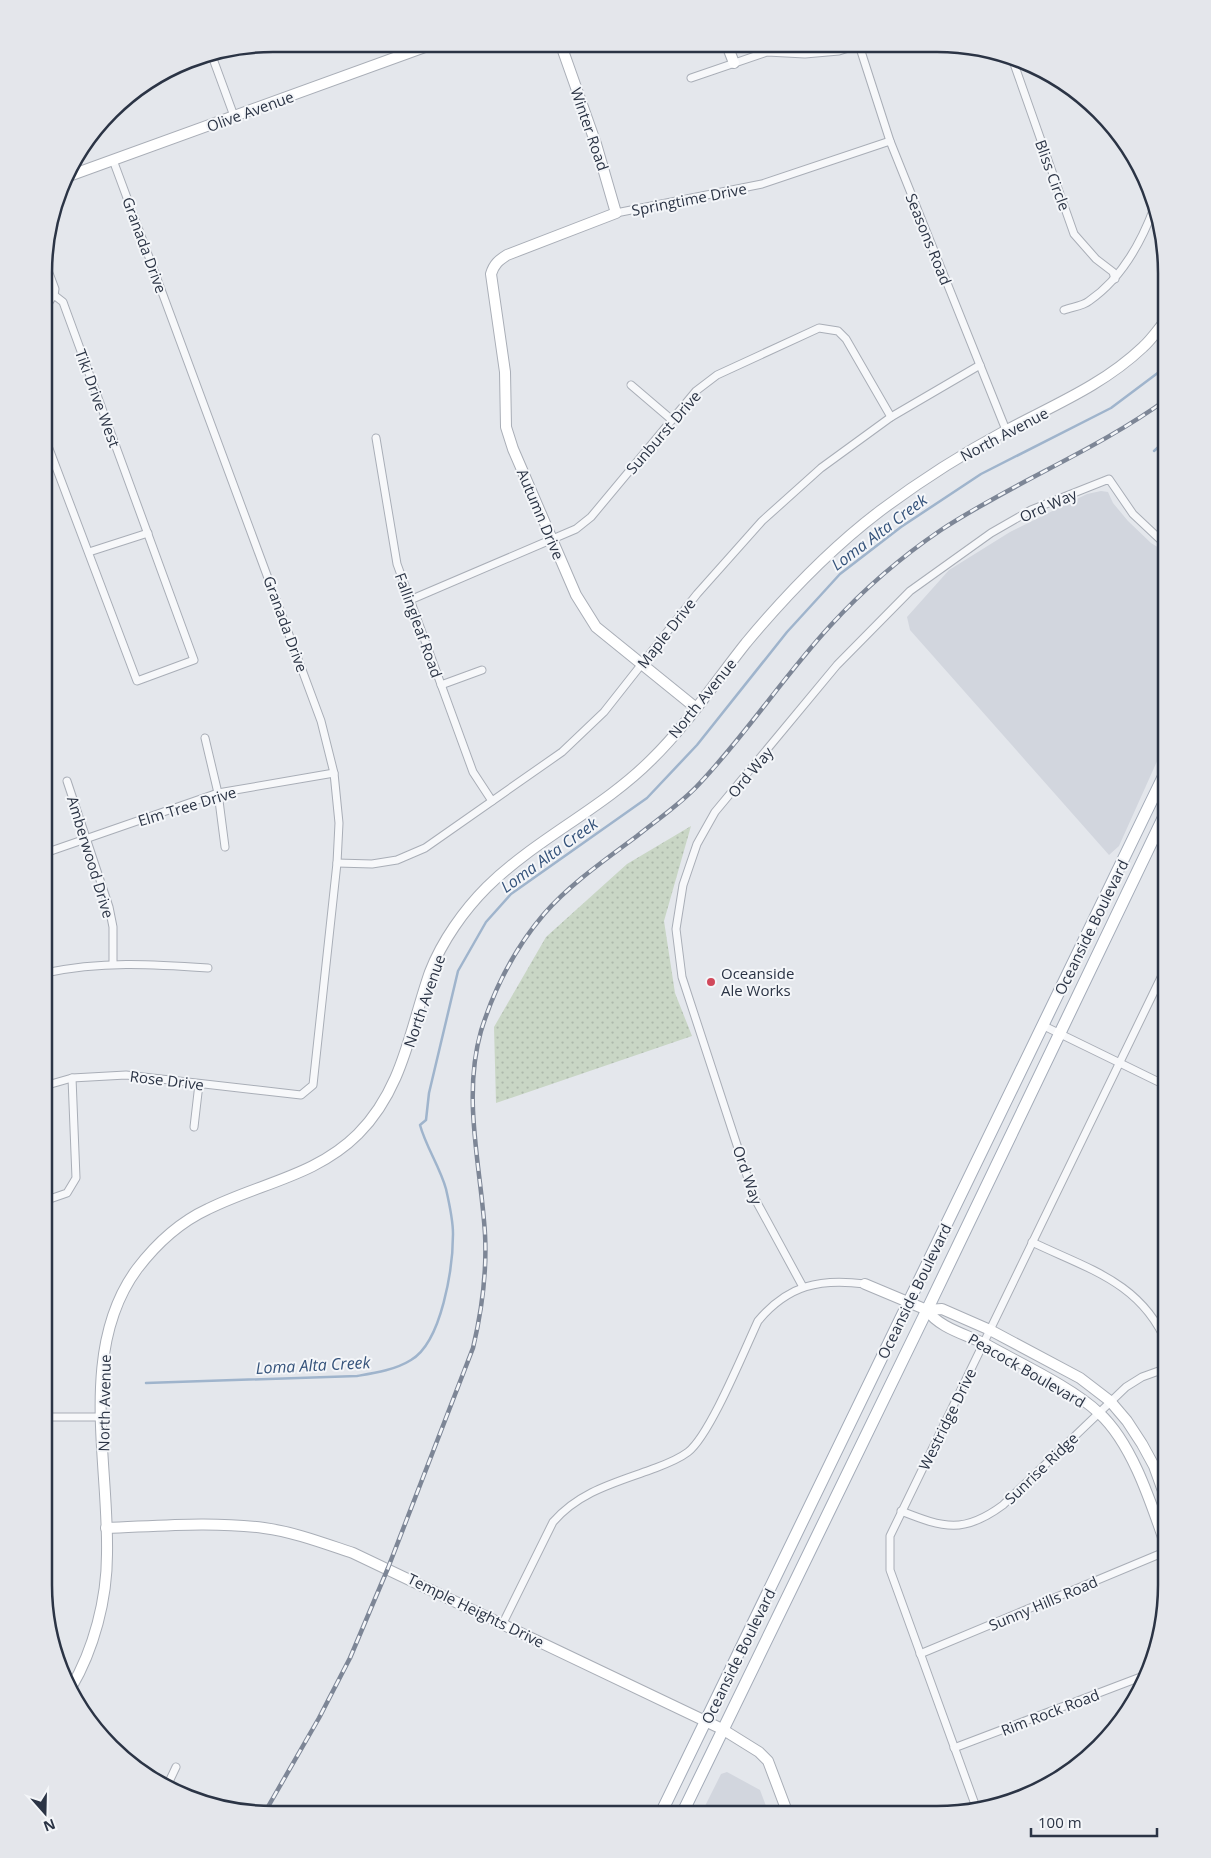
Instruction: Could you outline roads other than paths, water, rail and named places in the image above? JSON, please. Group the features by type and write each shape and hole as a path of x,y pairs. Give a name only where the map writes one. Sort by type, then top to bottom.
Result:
{"main road":[{"name":"Oceanside Boulevard","path":"665,1806 1158,788"},
{"name":"Oceanside Boulevard","path":"686,1806 1158,829"}],"street":[{"name":"Olive Avenue","path":"77,173 411,52"},
{"name":"Winter Road","path":"563,52 596,144 616,213"},
{"path":"730,52 734,63"},
{"path":"691,78 767,52 804,54 827,52"},
{"name":"Seasons Road","path":"860,52 890,141 1006,430"},
{"path":"214,61 234,116"},
{"name":"Bliss Circle","path":"1015,66 1074,234 1096,259 1113,272 1115,279"},
{"name":"Springtime Drive","path":"493,268 498,260 507,255 616,213 762,184 890,141"},
{"name":"Granada Drive","path":"113,160 321,721 334,773 339,823 338,863 313,1085 301,1094 290,1095"},
{"path":"1064,310 1088,302 1115,279 1132,256 1151,215"},
{"name":"Autumn Drive","path":"493,268 491,274 505,372 506,428 552,540 587,614 596,627 696,708"},
{"name":"Tiki Drive West","path":"52,281 55,289 54,295 62,302 68,313 194,660 137,681 89,552"},
{"name":"Sunburst Drive","path":"410,600 576,529 590,517 696,391 717,375 819,328 838,331 846,339 891,417"},
{"name":"North Avenue","path":"74,1680 93,1640 108,1557 102,1417 102,1364 108,1330 115,1308 134,1272 159,1243 185,1222 210,1208 287,1180 323,1162 356,1136 377,1112 394,1084 432,969 447,938 469,907 505,870 619,790 654,758 747,643 804,577 883,508 934,472 1006,430 1078,395 1107,376 1144,346 1158,330"},
{"name":"Maple Drive","path":"338,863 372,864 397,860 425,848 582,735 604,712 697,594 762,522 821,468 891,417 980,365"},
{"path":"631,385 672,420"},
{"name":"Fallingleaf Road","path":"376,438 396,564 473,772 492,801"},
{"path":"52,456 89,552 148,533"},
{"name":"Ord Way","path":"803,1287 754,1197 682,977 676,928 683,885 698,844 716,812 836,665 910,591 991,533 1031,510 1109,479 1133,514 1158,538"},
{"path":"441,685 482,670"},
{"path":"204,738 218,793 225,847"},
{"name":"Elm Tree Drive","path":"52,850 218,793 334,773"},
{"name":"Amberwood Drive","path":"67,781 109,907 112,927 113,964"},
{"path":"52,971 71,967 141,963 208,968"},
{"name":"Westridge Drive","path":"974,1802 890,1570 890,1536 1158,986"},
{"path":"1044,1026 1158,1081"},
{"name":"Rose Drive","path":"52,1084 72,1078 126,1075 290,1095"},
{"path":"52,1198 67,1193 76,1178 72,1078"},
{"path":"194,1127 199,1084"},
{"path":"1032,1242 1125,1288 1153,1316 1158,1326"},
{"name":"Peacock Boulevard","path":"503,1624 553,1522 564,1509 590,1492 672,1462 689,1451 704,1434 758,1321 767,1310 788,1294 803,1287 840,1280 865,1284 927,1310 942,1309 990,1330 1080,1378 1110,1401 1127,1421 1142,1444 1158,1477"},
{"name":"Peacock Boulevard","path":"927,1310 934,1320 984,1344 1061,1387 1099,1412 1116,1432 1145,1488 1158,1525"},
{"name":"Sunrise Ridge","path":"902,1511 936,1525 958,1525 987,1517 1003,1505 1110,1401 1142,1377 1158,1371"},
{"path":"52,1417 102,1417"},
{"name":"Temple Heights Drive","path":"106,1528 216,1524 264,1528 294,1534 353,1553 722,1729 759,1752 768,1761 785,1806"},
{"name":"Sunny Hills Road","path":"920,1654 1158,1554"},
{"name":"Rim Rock Road","path":"954,1748 1138,1678"},
{"path":"171,1780 176,1768"}],"waterway":[{"name":"Loma Alta Creek","path":"146,1383 357,1376 385,1371 411,1360 422,1351 431,1337 444,1303 451,1265 453,1234 452,1217 446,1189 420,1125 426,1120 429,1093 458,971 486,922 511,894 647,798 697,745 787,632 840,574 901,527 981,474 1111,408 1158,373"},
{"path":"1154,451 1158,447"}],"railway":[{"path":"269,1806 319,1718 350,1658 388,1568 473,1348 479,1320 485,1263 483,1209 474,1132 473,1082 476,1056 486,1015 499,984 515,955 534,927 554,903 588,873 670,811 693,790 734,744 813,645 869,587 911,551 941,530 997,496 1084,450 1158,405"}],"place":[{"name":"Oceanside Ale Works","path":"711,982"}]}
